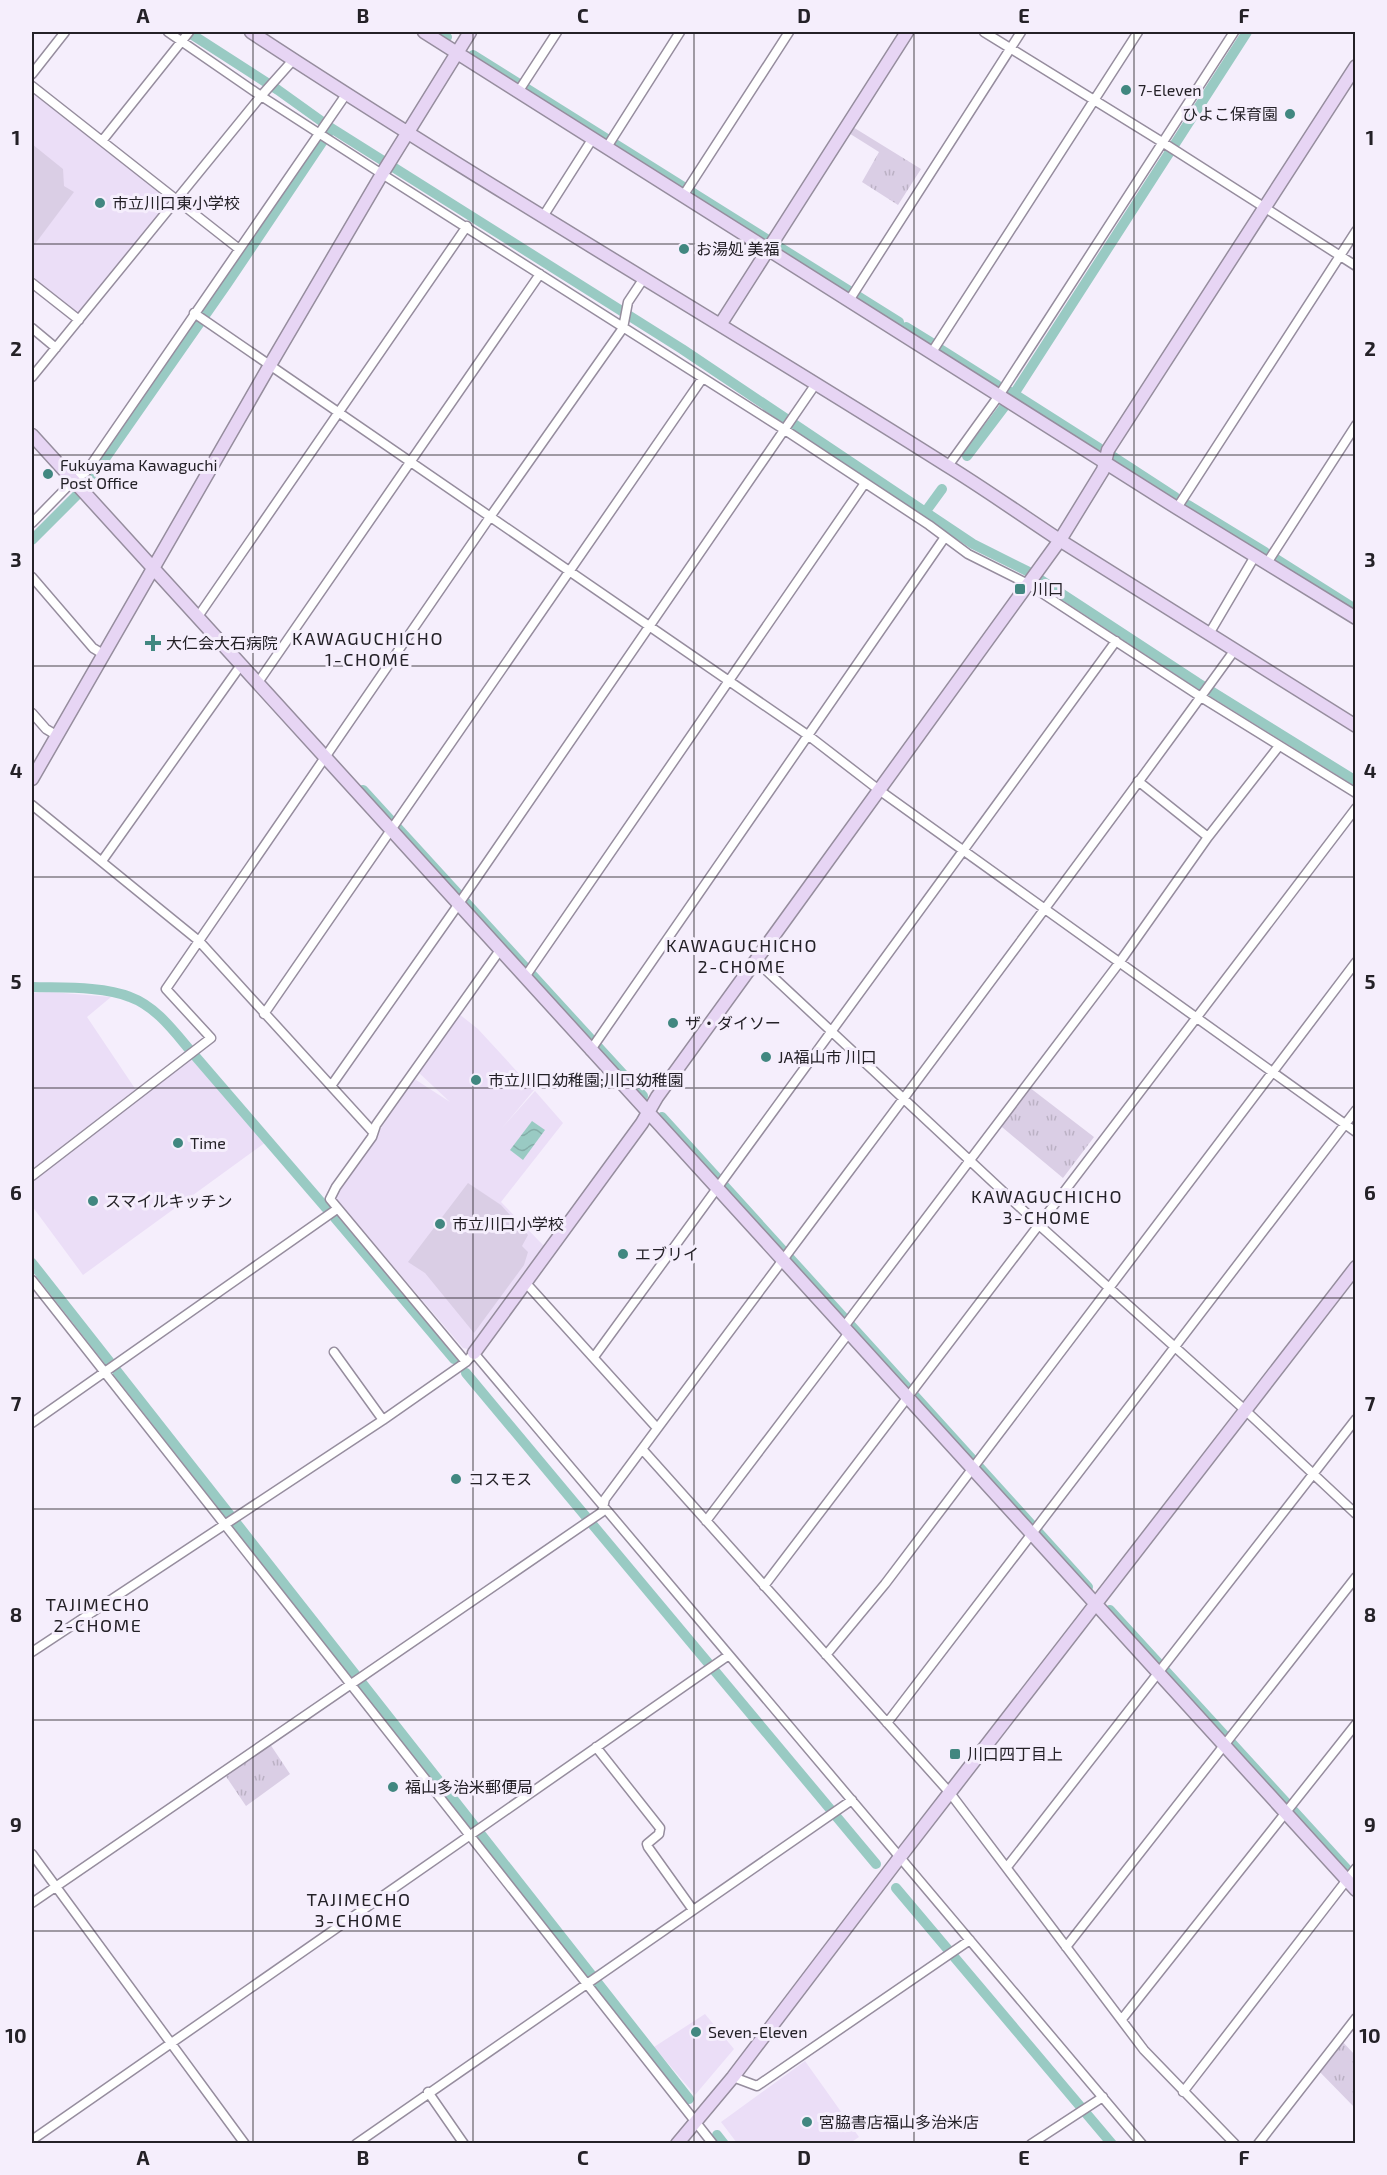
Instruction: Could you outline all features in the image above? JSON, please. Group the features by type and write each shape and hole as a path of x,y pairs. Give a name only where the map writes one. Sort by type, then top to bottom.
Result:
{"street":[{"path":"32,74 65,32"},
{"path":"168,32 261,96 785,430 968,554 1034,577 1116,641 1201,697 1356,793"},
{"path":"102,141 189,32"},
{"path":"251,32 408,132 948,466 1234,651 1356,726"},
{"path":"424,32 1355,618"},
{"path":"32,779 270,365 393,156 470,32"},
{"path":"518,92 557,32"},
{"path":"607,147 680,32"},
{"path":"684,196 789,32"},
{"path":"720,325 907,32"},
{"path":"984,32 1356,266"},
{"path":"850,299 1021,32"},
{"path":"932,352 1138,32"},
{"path":"948,466 1006,398 1234,32"},
{"path":"32,377 261,96 294,60"},
{"path":"32,1652 383,1420 470,1357 648,1114 657,1097 1060,540 1103,470 1108,450 1356,66"},
{"path":"32,86 239,249"},
{"path":"32,524 77,486 239,249 323,134 332,115 347,93"},
{"path":"544,215 593,138"},
{"path":"197,618 467,226"},
{"path":"1177,508 1356,231"},
{"path":"257,684 540,274"},
{"path":"32,1176 211,1038 166,989 490,517 623,328 628,302 644,278"},
{"path":"32,283 79,320"},
{"path":"194,314 808,735 963,850 1356,1132"},
{"path":"32,328 56,348"},
{"path":"264,1014 702,379"},
{"path":"331,1086 815,385"},
{"path":"1267,563 1356,425"},
{"path":"32,435 782,1262 1356,1890"},
{"path":"525,977 865,483"},
{"path":"590,1050 945,537"},
{"path":"1209,634 1255,556"},
{"path":"32,577 93,648 103,654"},
{"path":"594,1357 1116,641"},
{"path":"32,1903 602,1512 605,1499 657,1428 1234,651"},
{"path":"102,861 241,665"},
{"path":"32,713 46,729 56,735"},
{"path":"706,1521 970,1161 1119,963 1208,837 1279,746"},
{"path":"1138,781 1208,837"},
{"path":"32,805 198,940 373,1132"},
{"path":"764,1586 1356,808"},
{"path":"500,950 376,1125 372,1137 330,1195 330,1199 604,1505 1142,2144"},
{"path":"756,961 1039,1225 1110,1286 1356,1514"},
{"path":"826,1656 855,1623 972,1470 1356,962"},
{"path":"887,1723 1356,1110"},
{"path":"32,1423 337,1209"},
{"path":"677,2144 733,2077 1094,1604 1356,1266"},
{"path":"32,1280 109,1368 356,1680 591,1979 713,2144"},
{"path":"525,1282 657,1428"},
{"path":"334,1352 383,1420"},
{"path":"1007,1868 1356,1419"},
{"path":"642,1449 950,1793 1144,2050 1235,2144"},
{"path":"1066,1947 1356,1577"},
{"path":"32,2140 729,1655"},
{"path":"1122,2019 1356,1724"},
{"path":"596,1747 660,1828 659,1834 647,1844 648,1847 693,1910"},
{"path":"356,2144 852,1800"},
{"path":"32,1854 245,2144"},
{"path":"1183,2092 1356,1868"},
{"path":"733,2077 757,2086 970,1940"},
{"path":"1258,2144 1356,2018"},
{"path":"428,2092 464,2144"},
{"path":"1031,2144 1103,2097"}],"shaded area":[{"name":"市立川口東小学校","path":"32,92 169,200 168,206 78,314 32,276"},
{"path":"51,992 111,997 87,1017 136,1090 186,1053 266,1142 83,1275 32,1206 32,993"},
{"name":"市立川口小学校","path":"459,1014 478,1029 534,1090 502,1128 535,1091 563,1123 501,1202 544,1246 468,1349 463,1348 335,1198 338,1189 413,1078 450,1102 417,1071"},
{"path":"705,2014 734,2049 695,2095 654,2047"},
{"path":"805,2061 859,2137 850,2143 737,2143 721,2122"}],"green space":[{"path":"848,124 921,169 898,205 862,182 879,152 844,130"},
{"path":"32,144 63,169 64,186 74,192 32,248"},
{"path":"1025,1084 1094,1137 1063,1178 996,1122"},
{"path":"468,1183 501,1205 528,1235 522,1246 528,1252 524,1265 474,1333 425,1273 408,1262"},
{"path":"266,1738 290,1774 246,1806 221,1769"},
{"path":"1339,2038 1355,2055 1355,2108 1315,2067"}],"water":[{"path":"532,1121 545,1130 523,1160 510,1150"}],"waterway":[{"path":"188,32 278,90 331,128 682,349 973,544 1027,571 1198,683 1356,781"},
{"path":"437,32 447,37"},
{"path":"967,456 1014,394 1247,32"},
{"path":"473,55 899,322"},
{"path":"32,540 86,486 227,284 331,129"},
{"path":"906,327 932,343"},
{"path":"940,349 997,385"},
{"path":"1011,392 1099,448"},
{"path":"1112,456 1175,497"},
{"path":"926,511 942,489"},
{"path":"1188,505 1265,552"},
{"path":"1276,559 1352,607"},
{"path":"363,790 643,1096"},
{"path":"32,987 95,989 130,997 155,1012 189,1049"},
{"path":"196,1057 326,1208"},
{"path":"662,1117 1088,1587"},
{"path":"335,1218 454,1359"},
{"path":"32,1263 689,2099"},
{"path":"466,1373 876,1864"},
{"path":"1110,1610 1356,1879"},
{"path":"896,1888 1112,2144"},
{"path":"717,2135 724,2144"}],"place":[{"name":"7-Eleven","path":"1126,90"},
{"name":"ひよこ保育園","path":"1290,114"},
{"name":"市立川口東小学校","path":"100,203"},
{"name":"お湯処 美福","path":"684,249"},
{"name":"Fukuyama Kawaguchi Post Office","path":"48,474"},
{"name":"川口","path":"1020,589"},
{"name":"大仁会大石病院","path":"153,643"},
{"name":"ザ・ダイソー","path":"673,1023"},
{"name":"JA福山市 川口","path":"766,1057"},
{"name":"市立川口幼稚園;川口幼稚園","path":"476,1080"},
{"name":"Time","path":"178,1143"},
{"name":"スマイルキッチン","path":"93,1201"},
{"name":"市立川口小学校","path":"440,1224"},
{"name":"エブリイ","path":"623,1254"},
{"name":"コスモス","path":"456,1479"},
{"name":"川口四丁目上","path":"955,1754"},
{"name":"福山多治米郵便局","path":"393,1787"},
{"name":"Seven-Eleven","path":"696,2032"},
{"name":"宮脇書店福山多治米店","path":"807,2122"}],"district":[{"name":"KAWAGUCHICHO 1-CHOME","path":"368,649"},
{"name":"KAWAGUCHICHO 2-CHOME","path":"742,956"},
{"name":"KAWAGUCHICHO 3-CHOME","path":"1047,1207"},
{"name":"TAJIMECHO 2-CHOME","path":"98,1615"},
{"name":"TAJIMECHO 3-CHOME","path":"359,1910"}]}
